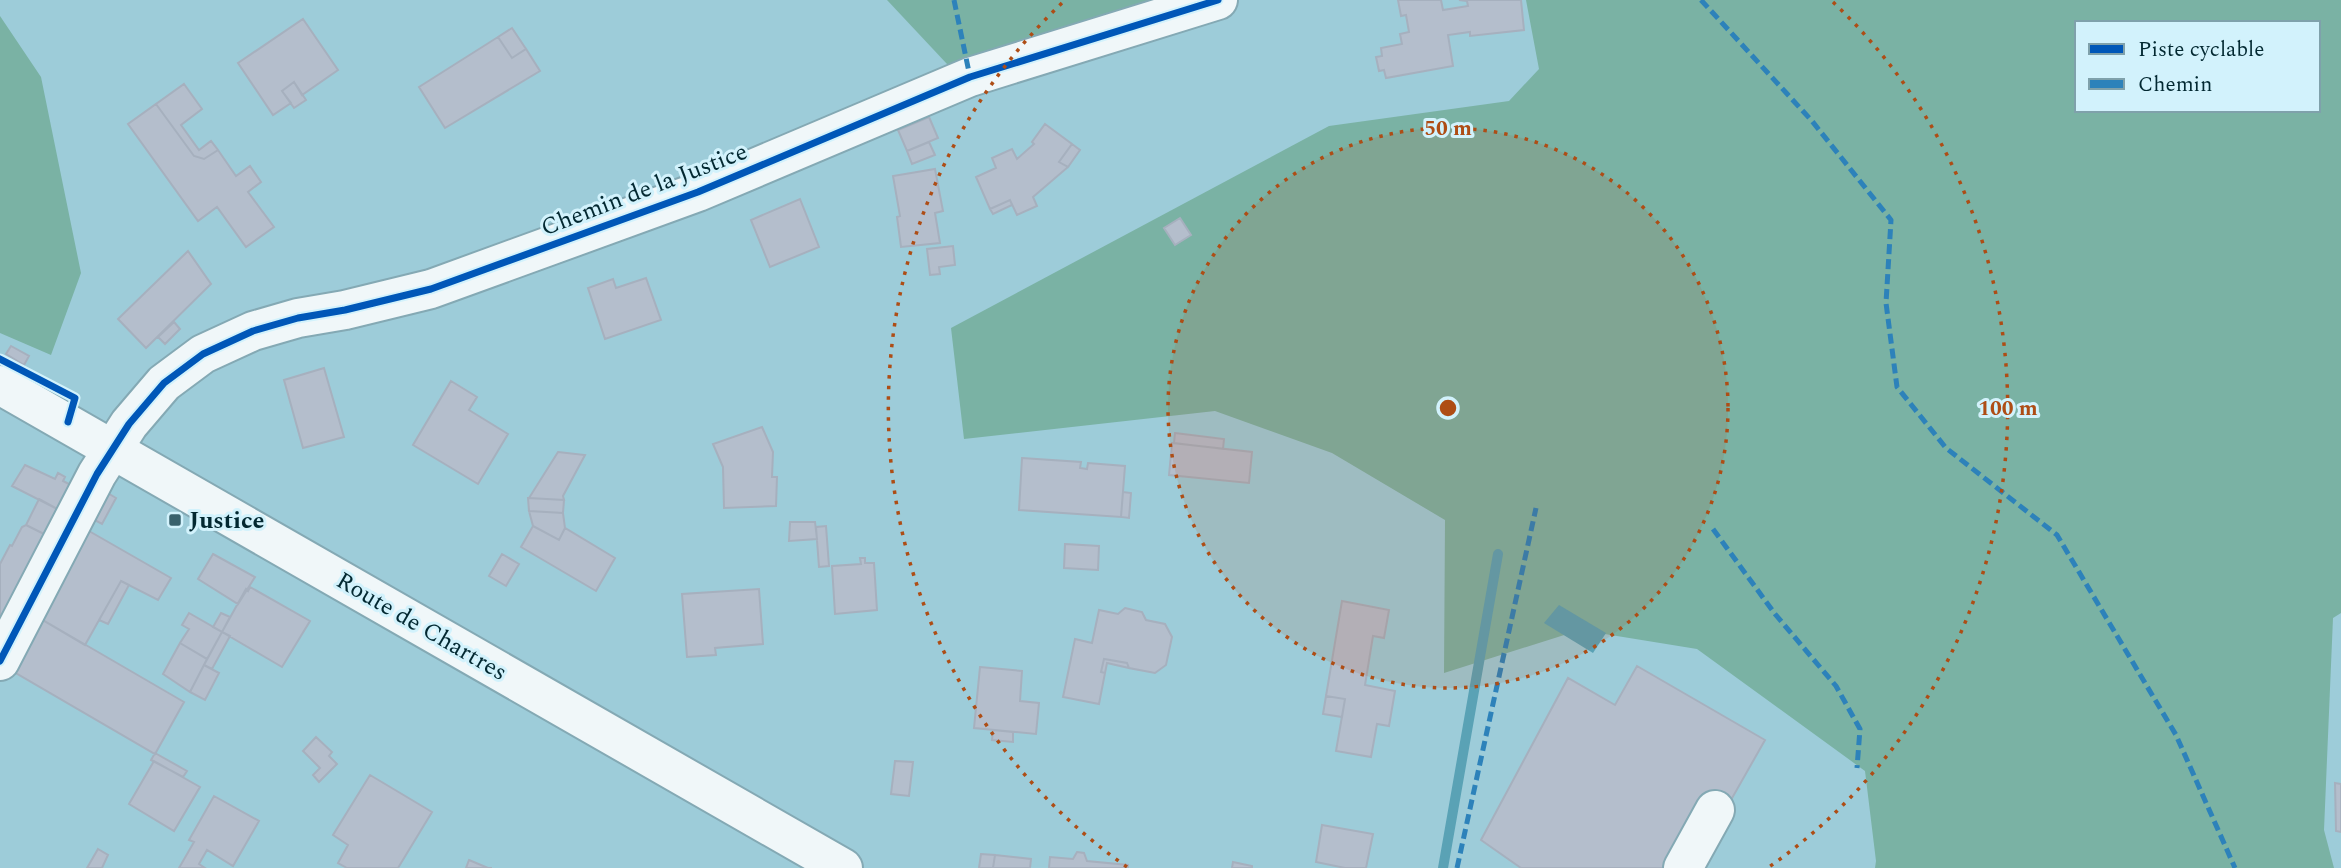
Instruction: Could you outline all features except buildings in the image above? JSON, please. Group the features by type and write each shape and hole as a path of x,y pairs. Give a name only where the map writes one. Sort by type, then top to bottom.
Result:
{"street":[{"name":"Chemin de la Justice","path":"0,661 113,448 164,383 203,354 253,331 431,289 698,192 962,80 1218,0"},
{"name":"Route de Chartres","path":"0,384 844,868"},
{"path":"1682,868 1715,810"}],"green space":[{"path":"887,0 1218,0 962,80"},
{"path":"1526,0 2341,0 2341,613 2333,618 2324,830 2334,868 1875,868 1865,771 1697,649 1580,630 1444,673 1445,520 1332,453 1215,411 964,439 951,328 1329,126 1509,101 1539,69"},
{"path":"0,16 41,77 81,273 51,355 0,333"}],"water":[{"path":"1559,605 1606,633 1593,653 1544,623"}],"waterway":[{"path":"1443,868 1498,554"}],"marked path":[{"path":"954,0 970,77"},
{"path":"1701,0 1812,121 1891,220 1886,303 1897,387 1946,448 2057,535 2176,735 2235,868"},
{"path":"1457,868 1536,508"},
{"path":"1713,529 1775,614 1836,686 1860,729 1857,768"}],"cycle path":[{"path":"0,661 97,474 129,424 164,383 203,354 253,331 298,318 345,310 431,289 698,192 970,77 1218,0"},
{"path":"0,359 75,398 68,422"}],"place":[{"name":"Justice","path":"175,520"}]}
